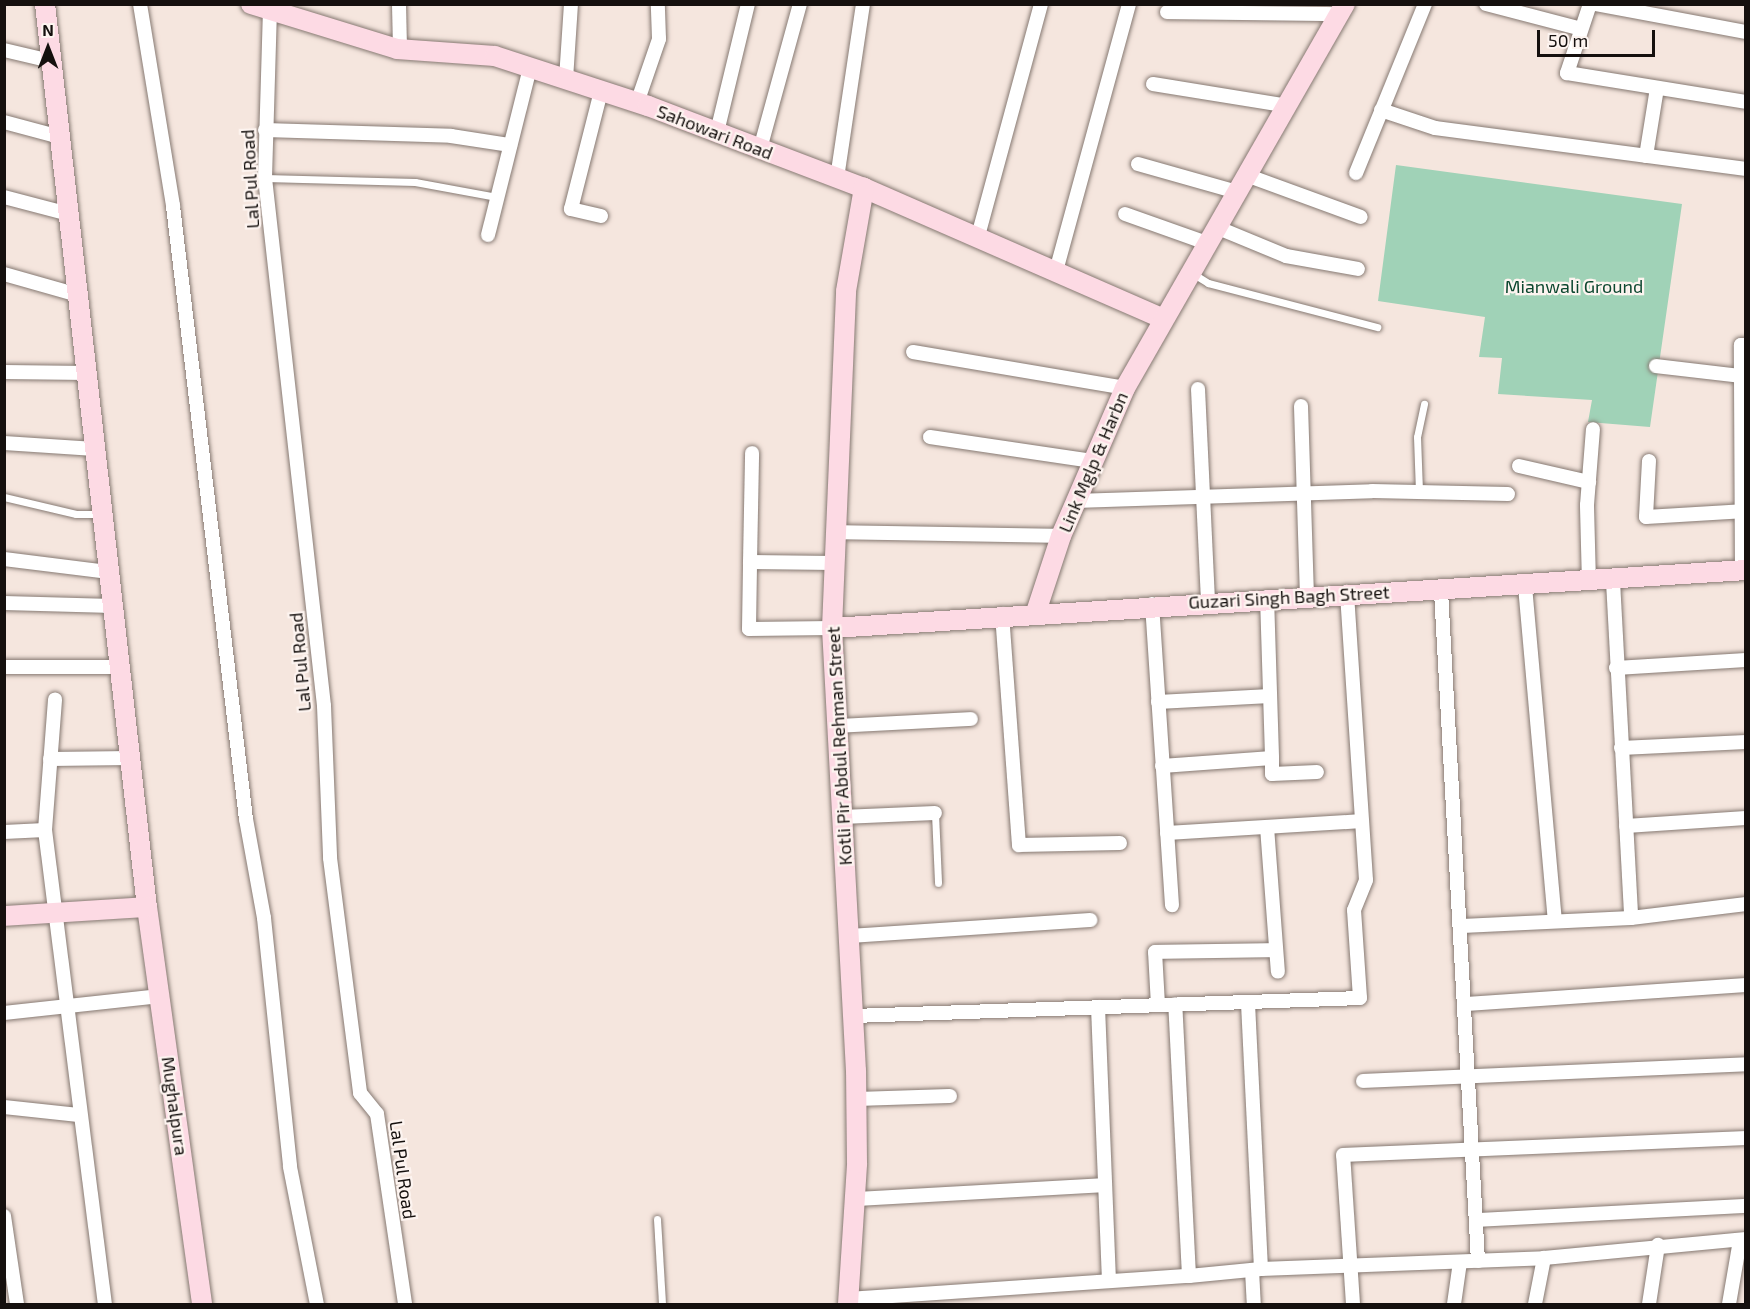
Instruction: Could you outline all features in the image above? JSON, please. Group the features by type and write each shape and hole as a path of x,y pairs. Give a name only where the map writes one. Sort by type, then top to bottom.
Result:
{"street":[{"name":"Mughalpura","path":"45,4 147,907 202,1305"},
{"path":"140,4 173,206 246,819 264,918 290,1167 317,1305"},
{"path":"399,4 400,49"},
{"path":"566,79 571,4"},
{"path":"637,103 659,39 658,4"},
{"path":"717,132 748,4"},
{"path":"760,149 800,4"},
{"path":"837,178 863,4"},
{"path":"978,236 1041,4"},
{"path":"1056,271 1129,4"},
{"path":"1356,173 1425,4"},
{"path":"1486,4 1578,28"},
{"path":"1590,4 1578,28 1567,73 1746,102"},
{"path":"1596,4 1746,32"},
{"name":"Sahowari Road","path":"260,7 333,33 400,49 495,56 637,103 864,188 1162,318"},
{"name":"Lal Pul Road","path":"260,7 265,178 324,706 336,905 360,1093 377,1114 405,1305"},
{"path":"1167,12 1342,9"},
{"name":"Link Mglp & Harbn","path":"1036,612 1061,536 1125,388 1162,318 1241,183 1283,105 1342,9"},
{"path":"4,50 51,61"},
{"path":"488,235 531,68"},
{"path":"1153,84 1283,105"},
{"path":"1646,156 1657,88"},
{"path":"601,91 571,209 601,216"},
{"path":"1381,110 1435,128 1746,168"},
{"path":"4,122 60,137"},
{"path":"265,130 451,136 510,146"},
{"path":"1138,164 1241,183 1361,217"},
{"name":"Kotli Pir Abdul Rehman Street","path":"848,1302 855,1199 856,1099 832,628 834,532 846,291 864,188"},
{"path":"4,196 69,214"},
{"path":"1125,214 1286,256 1358,269"},
{"path":"4,274 78,295"},
{"path":"1744,570 1741,345 1746,345"},
{"path":"913,352 1125,388"},
{"path":"1656,366 1741,376"},
{"path":"4,372 87,373"},
{"path":"1198,389 1208,601"},
{"path":"1301,406 1307,594"},
{"path":"1589,583 1588,482 1593,429"},
{"path":"930,437 1092,461"},
{"path":"4,442 96,449"},
{"path":"753,453 749,629 832,628"},
{"path":"1649,461 1646,517 1742,511"},
{"path":"1519,466 1588,482"},
{"path":"1075,501 1419,491 1508,494"},
{"path":"834,532 1061,536"},
{"path":"4,559 110,573"},
{"path":"750,562 834,563"},
{"name":"Guzari Singh Bagh Street","path":"832,628 1002,614 1307,594 1441,591 1589,583 1744,570"},
{"path":"1613,581 1630,918"},
{"path":"1525,586 1555,920"},
{"path":"1441,591 1472,1078 1478,1261"},
{"path":"853,1016 1360,998 1353,910 1366,880 1347,592"},
{"path":"1267,597 1272,774 1317,772"},
{"path":"4,603 113,606"},
{"path":"1152,604 1172,905"},
{"path":"1002,614 1019,845 1120,843"},
{"path":"1616,668 1746,660"},
{"path":"4,667 120,668"},
{"path":"1158,702 1270,696"},
{"path":"55,699 45,830 52,913 105,1305"},
{"path":"837,726 971,719"},
{"path":"1621,748 1746,742"},
{"path":"50,759 130,758"},
{"path":"1162,766 1272,758"},
{"path":"842,817 935,813"},
{"path":"1626,826 1746,818"},
{"path":"1167,833 1362,821"},
{"path":"1267,827 1278,972"},
{"path":"4,832 45,830"},
{"path":"1462,926 1630,918 1746,904"},
{"path":"4,916 147,907"},
{"path":"849,936 1089,920"},
{"path":"1158,1005 1155,952 1276,950"},
{"path":"1466,1004 1746,985"},
{"path":"4,1013 160,996"},
{"path":"1248,1002 1256,1269 1254,1305"},
{"path":"1175,1004 1189,1276"},
{"path":"1098,1007 1109,1281"},
{"path":"1363,1081 1472,1078 1746,1064"},
{"path":"856,1099 950,1096"},
{"path":"4,1107 79,1115"},
{"path":"1353,1305 1343,1155 1746,1138"},
{"path":"855,1199 1104,1185"},
{"path":"1477,1220 1746,1206"},
{"path":"4,1216 17,1305"},
{"path":"848,1302 1350,1263 1460,1262 1544,1258 1658,1245 1743,1239 1729,1305"},
{"path":"1649,1305 1658,1245"},
{"path":"1535,1305 1544,1258"},
{"path":"1454,1305 1460,1262"}],"lane":[{"path":"265,178 415,183 497,197"},
{"path":"1190,272 1208,283 1377,327"},
{"path":"1419,491 1417,437 1424,404"},
{"path":"4,497 76,514 103,514"},
{"path":"935,813 938,883"},
{"path":"657,1219 662,1305"}],"green space":[{"name":"Mianwali Ground","path":"1396,165 1682,204 1650,427 1588,422 1592,400 1498,394 1502,358 1479,357 1485,317 1378,301"}]}
